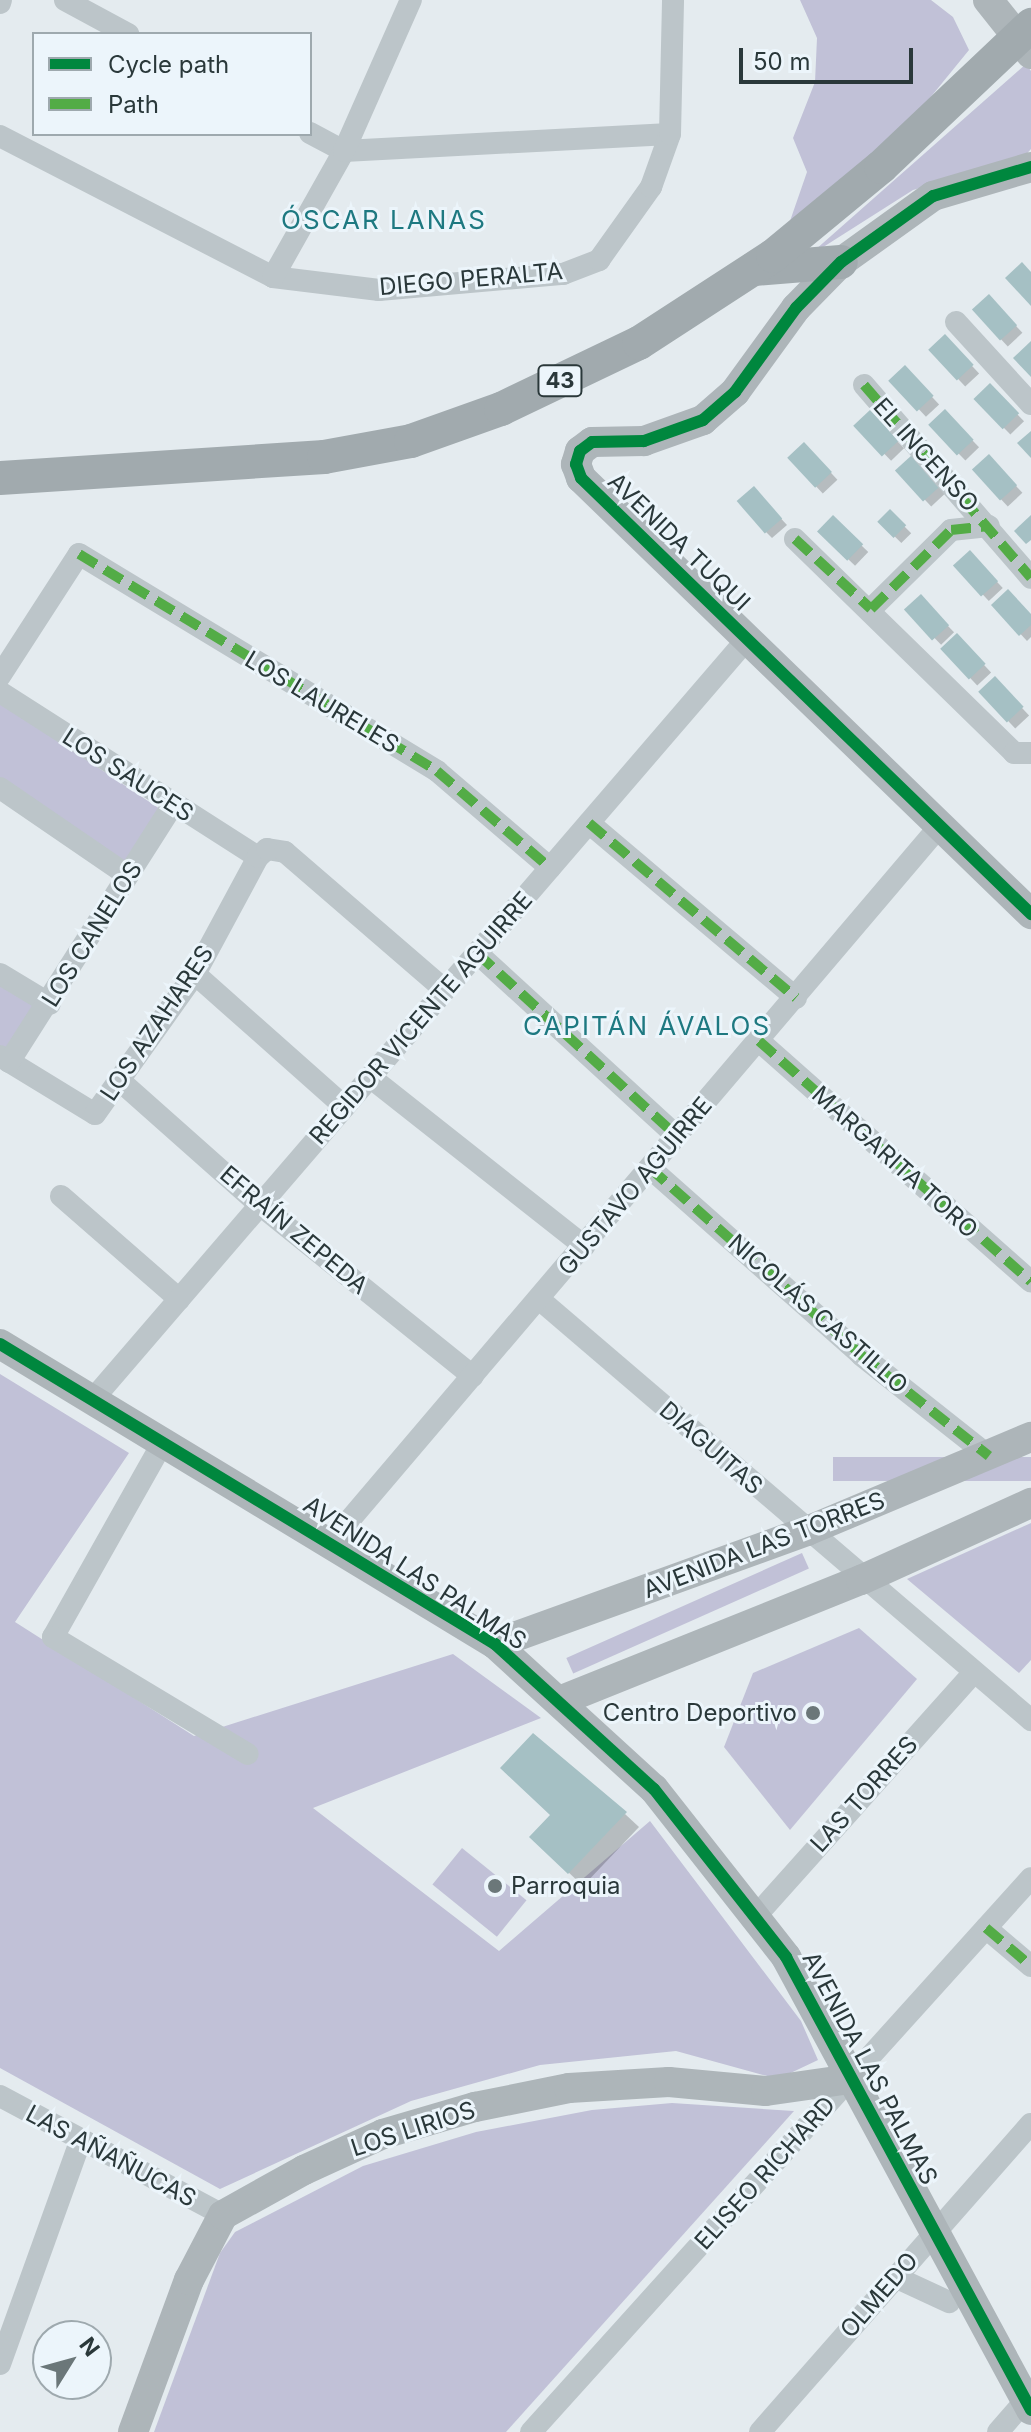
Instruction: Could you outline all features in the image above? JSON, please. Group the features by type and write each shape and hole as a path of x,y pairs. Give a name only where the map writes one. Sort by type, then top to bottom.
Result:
{"main road":[{"name":"43","path":"0,478 324,457 411,441 501,409 639,343 754,269 881,167 1026,39"},
{"path":"754,269 841,262"}],"street":[{"path":"65,0 124,32"},
{"path":"273,277 344,151 411,0"},
{"name":"DIEGO PERALTA","path":"0,136 273,277 379,290 563,274 599,260 651,187 670,134 673,0"},
{"path":"988,0 1026,39"},
{"path":"312,134 344,151 670,134"},
{"name":"AVENIDA TUQUI","path":"1031,167 933,196 841,262 789,316 735,392 703,420 644,441 592,442 576,457 581,478 1031,914"},
{"path":"956,322 1031,404"},
{"name":"EL INCENSO","path":"864,385 1031,578"},
{"path":"871,609 951,530 989,526"},
{"path":"795,539 1022,753 1031,735"},
{"name":"LOS LAURELES","path":"0,676 79,554 437,771 550,868"},
{"name":"REGIDOR VICENTE AGUIRRE","path":"94,1398 748,638"},
{"name":"LOS SAUCES","path":"0,692 173,805 263,853 285,852 445,990"},
{"path":"0,788 127,875"},
{"name":"LOS CANELOS","path":"5,1059 50,1004 173,805"},
{"path":"589,823 796,998"},
{"name":"GUSTAVO AGUIRRE","path":"330,1543 939,827"},
{"name":"LOS AZAHARES","path":"5,1059 95,1114 195,974 263,853"},
{"path":"477,953 677,1136"},
{"path":"0,974 50,1004"},
{"path":"195,974 345,1107"},
{"name":"MARGARITA TORO","path":"759,1041 1031,1282"},
{"path":"370,1077 584,1246"},
{"name":"EFRAÍN ZEPEDA","path":"119,1080 260,1205 473,1376"},
{"name":"NICOLÁS CASTILLO","path":"650,1168 861,1355 989,1456"},
{"path":"61,1196 179,1299"},
{"name":"DIAGUITAS","path":"539,1299 861,1580 1031,1720"},
{"name":"AVENIDA LAS PALMAS","path":"0,1344 94,1398 495,1644 562,1700 654,1789 786,1957 933,2233 1029,2401"},
{"name":"AVENIDA LAS TORRES","path":"495,1644 807,1531 1031,1437"},
{"path":"163,1442 53,1637 248,1754"},
{"path":"562,1700 861,1580 1031,1503"},
{"name":"LAS TORRES","path":"756,1916 973,1673"},
{"name":"ELISEO RICHARD","path":"531,2432 1031,1878"},
{"path":"986,1928 1031,1966"},
{"name":"LOS LIRIOS","path":"223,2215 383,2134 475,2107 569,2088 669,2082 766,2091 850,2079"},
{"name":"LAS AÑAÑUCAS","path":"0,2096 80,2142 223,2215"},
{"name":"OLMEDO","path":"760,2432 1031,2124"},
{"path":"0,2364 80,2142"},
{"path":"133,2432 189,2280 223,2215"},
{"path":"895,2277 949,2302"},
{"path":"998,2432 1029,2401"}],"shaded area":[{"path":"800,0 931,0 953,17 969,50 925,104 869,157 790,221 807,172 793,138 815,82 817,38"},
{"path":"1026,64 1031,71 1031,149 1023,158 913,190 806,258"},
{"path":"0,702 163,811 128,868 0,783"},
{"path":"0,980 39,1004 7,1053 0,1049"},
{"path":"0,1374 129,1453 15,1622 194,1736 453,1654 541,1718 313,1808 499,1951 650,1821 801,2021 818,2060 778,2079 676,2051 540,2065 411,2101 220,2189 0,2068"},
{"path":"833,1457 1031,1457 1031,1481 833,1481"},
{"path":"1031,1523 1031,1660 1019,1673 907,1579"},
{"path":"802,1553 809,1569 573,1673 566,1658"},
{"name":"Centro Deportivo","path":"859,1628 917,1679 790,1830 724,1747 753,1673"},
{"path":"462,1848 527,1900 497,1937 432,1885"},
{"path":"672,2103 794,2111 506,2432 154,2432 220,2253 235,2232 363,2166 476,2132 592,2110"}],"building":[{"path":"1022,262 1031,272 1031,306 1005,278"},
{"path":"989,294 1017,325 1000,341 972,309"},
{"path":"945,334 974,365 957,380 928,350"},
{"path":"1031,341 1031,377 1013,358"},
{"path":"905,365 934,396 917,411 888,381"},
{"path":"990,383 1019,413 1003,429 973,399"},
{"path":"945,409 974,440 957,455 928,425"},
{"path":"870,410 899,441 882,456 853,426"},
{"path":"1031,431 1031,458 1017,443"},
{"path":"804,442 832,472 815,488 787,458"},
{"path":"989,454 1017,485 1000,501 972,469"},
{"path":"912,455 940,486 923,502 895,470"},
{"path":"754,486 782,518 765,534 737,501"},
{"path":"890,509 906,525 894,538 877,522"},
{"path":"833,515 863,544 847,561 817,532"},
{"path":"1031,515 1031,540 1026,544 1014,531"},
{"path":"970,550 998,581 981,597 953,565"},
{"path":"1008,589 1031,614 1031,625 1019,636 991,605"},
{"path":"921,594 949,625 932,641 904,609"},
{"path":"957,633 986,664 969,679 940,649"},
{"path":"995,676 1024,707 1007,722 978,692"},
{"path":"533,1733 627,1812 568,1874 529,1837 550,1815 500,1768"}],"marked path":[{"path":"864,385 1031,578"},
{"path":"795,539 871,609 951,530 989,526"},
{"path":"79,554 437,771 550,868"},
{"path":"589,823 796,998"},
{"path":"477,953 677,1136"},
{"path":"759,1041 1031,1282"},
{"path":"650,1168 861,1355 989,1456"},
{"path":"986,1928 1031,1966"}],"cycle path":[{"path":"1031,167 933,196 841,262 796,308 735,392 703,420 644,441 592,442 580,451 576,464 581,478 1031,914"},
{"path":"0,1344 495,1644 654,1789 786,1957 1031,2410"}],"place":[{"name":"Centro Deportivo","path":"813,1713"},
{"name":"Parroquia","path":"495,1886"}],"district":[{"name":"ÓSCAR LANAS","path":"384,220"},
{"name":"CAPITÁN ÁVALOS","path":"647,1026"}]}
